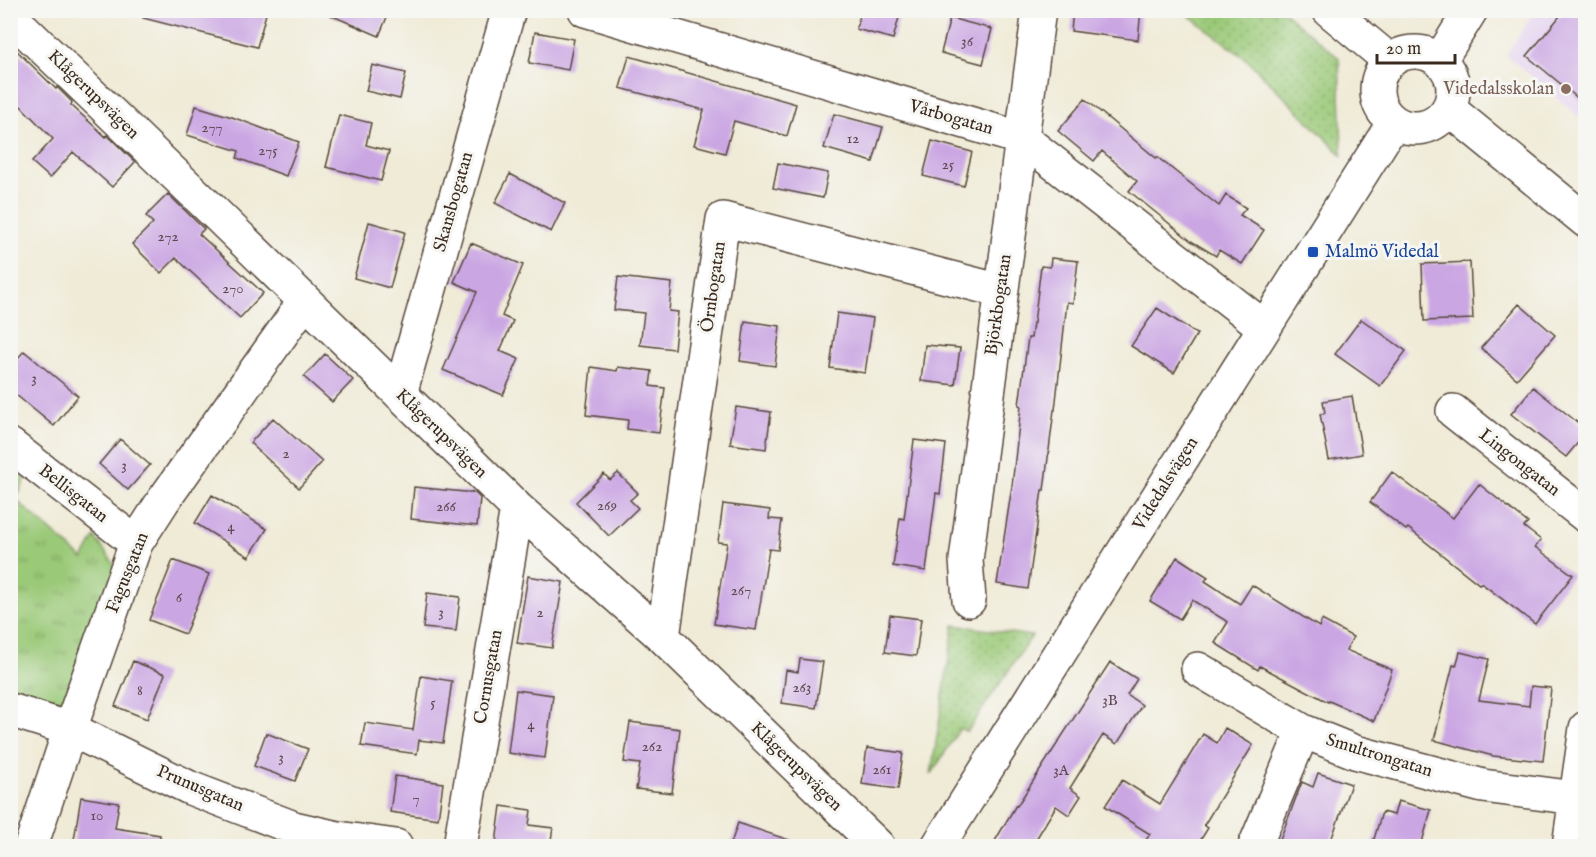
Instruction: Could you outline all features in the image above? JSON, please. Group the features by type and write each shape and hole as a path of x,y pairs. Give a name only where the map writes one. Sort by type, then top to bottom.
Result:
{"street":[{"name":"Vårbogatan","path":"585,10 1023,139 1264,327"},
{"name":"Björkbogatan","path":"969,600 966,560 1039,10"},
{"path":"1329,10 1389,60"},
{"path":"1440,60 1471,10"},
{"name":"Skansbogatan","path":"400,394 504,14"},
{"name":"Klågerupsvägen","path":"10,16 517,508 663,637 878,846"},
{"path":"1410,51 1426,52 1440,60 1449,70 1453,83 1454,96 1449,109 1430,125 1418,128 1406,127 1394,122 1385,114 1376,91 1378,78 1389,60 1410,51"},
{"path":"1449,109 1586,221"},
{"name":"Videdalsvägen","path":"938,846 1394,122"},
{"name":"Örnbogatan","path":"663,637 723,219 1001,291"},
{"name":"Fagusgatan","path":"31,846 136,543 304,301"},
{"name":"Lingongatan","path":"1454,411 1586,516"},
{"name":"Bellisgatan","path":"10,445 136,543"},
{"name":"Cornusgatan","path":"460,846 517,508"},
{"name":"Smultrongatan","path":"1198,669 1302,731 1355,752 1483,786 1576,798"},
{"name":"Prunusgatan","path":"10,710 70,729 190,788 294,828 338,838 396,846"},
{"path":"1569,846 1586,728"},
{"path":"1255,846 1302,731"}],"shaded area":[{"name":"Videdalsskolan","path":"1535,11 1585,11 1585,122 1506,55"}],"green space":[{"path":"1183,11 1283,11 1339,58 1342,155 1247,60"},
{"path":"10,464 27,476 16,500 83,559 95,537 116,567 66,702 44,708 11,702"},
{"path":"954,625 1032,636 967,732 960,728 931,775"}],"building":[{"path":"144,10 267,10 257,47 143,18"},
{"path":"319,10 390,10 379,36"},
{"path":"861,10 901,10 893,39 856,29"},
{"path":"1073,10 1141,10 1138,40 1071,31"},
{"path":"1565,10 1586,10 1586,105 1527,56"},
{"path":"950,18 992,29 983,64 941,53"},
{"path":"535,32 574,39 568,70 529,63"},
{"path":"10,44 72,102 71,105 135,162 112,187 73,152 50,178 32,162 53,139 10,95"},
{"path":"629,56 796,104 787,136 734,121 725,153 694,145 704,110 620,88"},
{"path":"372,65 406,73 400,99 366,91"},
{"path":"1085,99 1156,158 1219,206 1226,195 1246,208 1240,215 1264,230 1242,264 1219,250 1216,256 1191,241 1129,191 1137,181 1102,151 1094,161 1058,131"},
{"path":"196,106 299,142 286,176 237,158 239,151 187,135"},
{"path":"834,114 883,127 873,162 824,148"},
{"path":"339,115 371,123 366,145 389,151 381,181 326,167"},
{"path":"932,141 972,152 964,186 923,176"},
{"path":"778,163 828,173 823,198 773,188"},
{"path":"510,174 565,203 551,232 495,203"},
{"path":"168,194 204,229 199,234 263,293 240,318 176,258 161,273 132,244 153,223 146,216"},
{"path":"369,222 405,232 390,288 354,278"},
{"path":"471,243 523,265 502,316 513,321 500,351 519,359 503,395 443,370 477,292 454,282"},
{"path":"1051,258 1078,261 1073,303 1067,302 1055,410 1028,589 997,584 1012,486 1028,338 1031,338 1034,323 1041,266 1050,267"},
{"path":"1470,262 1473,319 1424,321 1422,264"},
{"path":"618,277 672,283 669,311 678,312 674,349 640,345 644,313 614,310"},
{"path":"1519,304 1555,335 1517,379 1481,348"},
{"path":"1157,308 1197,334 1174,373 1131,346"},
{"path":"837,313 873,318 865,373 830,368"},
{"path":"1361,319 1406,351 1380,386 1335,354"},
{"path":"745,321 780,326 775,366 740,361"},
{"path":"925,345 960,348 955,385 921,381"},
{"path":"24,351 78,396 54,426 10,390 10,367"},
{"path":"325,354 353,380 332,402 304,377"},
{"path":"591,367 617,371 618,367 652,371 650,386 665,388 659,433 627,429 628,420 586,415"},
{"path":"1533,387 1586,429 1586,433 1566,457 1511,414"},
{"path":"1352,396 1362,454 1329,460 1320,414 1325,413 1323,401"},
{"path":"736,407 771,412 766,449 730,444"},
{"path":"273,418 322,462 299,488 250,443"},
{"path":"120,439 150,465 128,490 99,464"},
{"path":"914,440 946,444 940,494 936,493 926,571 893,566 900,518 904,519"},
{"path":"1392,472 1453,518 1479,484 1528,523 1524,527 1541,540 1535,547 1573,575 1535,624 1370,502"},
{"path":"618,473 638,493 630,500 638,508 609,536 576,502 604,474 610,480"},
{"path":"414,487 475,493 480,498 477,526 411,519"},
{"path":"212,495 267,529 249,557 195,523"},
{"path":"723,504 770,510 769,519 782,520 778,550 769,549 756,630 714,624 727,543 718,542"},
{"path":"1177,557 1208,577 1205,581 1240,604 1252,585 1319,627 1322,620 1353,637 1346,650 1392,670 1374,721 1328,702 1260,666 1258,670 1215,643 1228,622 1192,600 1180,619 1150,601"},
{"path":"173,560 209,574 185,634 149,620"},
{"path":"528,576 563,582 552,648 517,643"},
{"path":"427,593 460,597 456,631 423,628"},
{"path":"890,615 921,619 916,656 885,652"},
{"path":"1460,652 1489,659 1479,700 1529,706 1531,686 1551,688 1543,761 1493,756 1434,740 1453,665 1456,666"},
{"path":"800,659 823,662 816,708 782,703 786,670 798,672"},
{"path":"133,661 165,674 147,719 115,706"},
{"path":"1110,662 1137,679 1127,695 1142,705 1117,744 1103,735 1070,788 1081,796 1069,815 1056,806 1032,846 992,846 1016,805"},
{"path":"421,676 452,681 443,743 419,740 417,754 361,746 365,723 413,730"},
{"path":"516,690 553,695 545,758 508,753"},
{"path":"630,722 680,729 672,793 636,789 640,764 624,762"},
{"path":"1225,728 1253,745 1204,825 1208,828 1197,846 1142,846 1150,834 1105,806 1122,780 1160,804 1203,734 1217,743"},
{"path":"266,733 308,749 295,781 254,766"},
{"path":"867,748 903,753 898,789 862,784"},
{"path":"1318,773 1351,784 1329,846 1291,846 1279,842 1302,782 1313,787"},
{"path":"395,776 443,783 438,819 390,812"},
{"path":"81,797 119,803 115,828 160,835 159,846 73,846"},
{"path":"1398,801 1431,810 1421,846 1372,846 1382,812 1394,815"},
{"path":"501,806 531,810 529,825 553,828 550,846 496,843"},
{"path":"738,823 798,843 797,846 730,846"}],"place":[{"name":"Videdalsskolan","path":"1566,89"},
{"name":"Malmö Videdal","path":"1313,252"}]}
